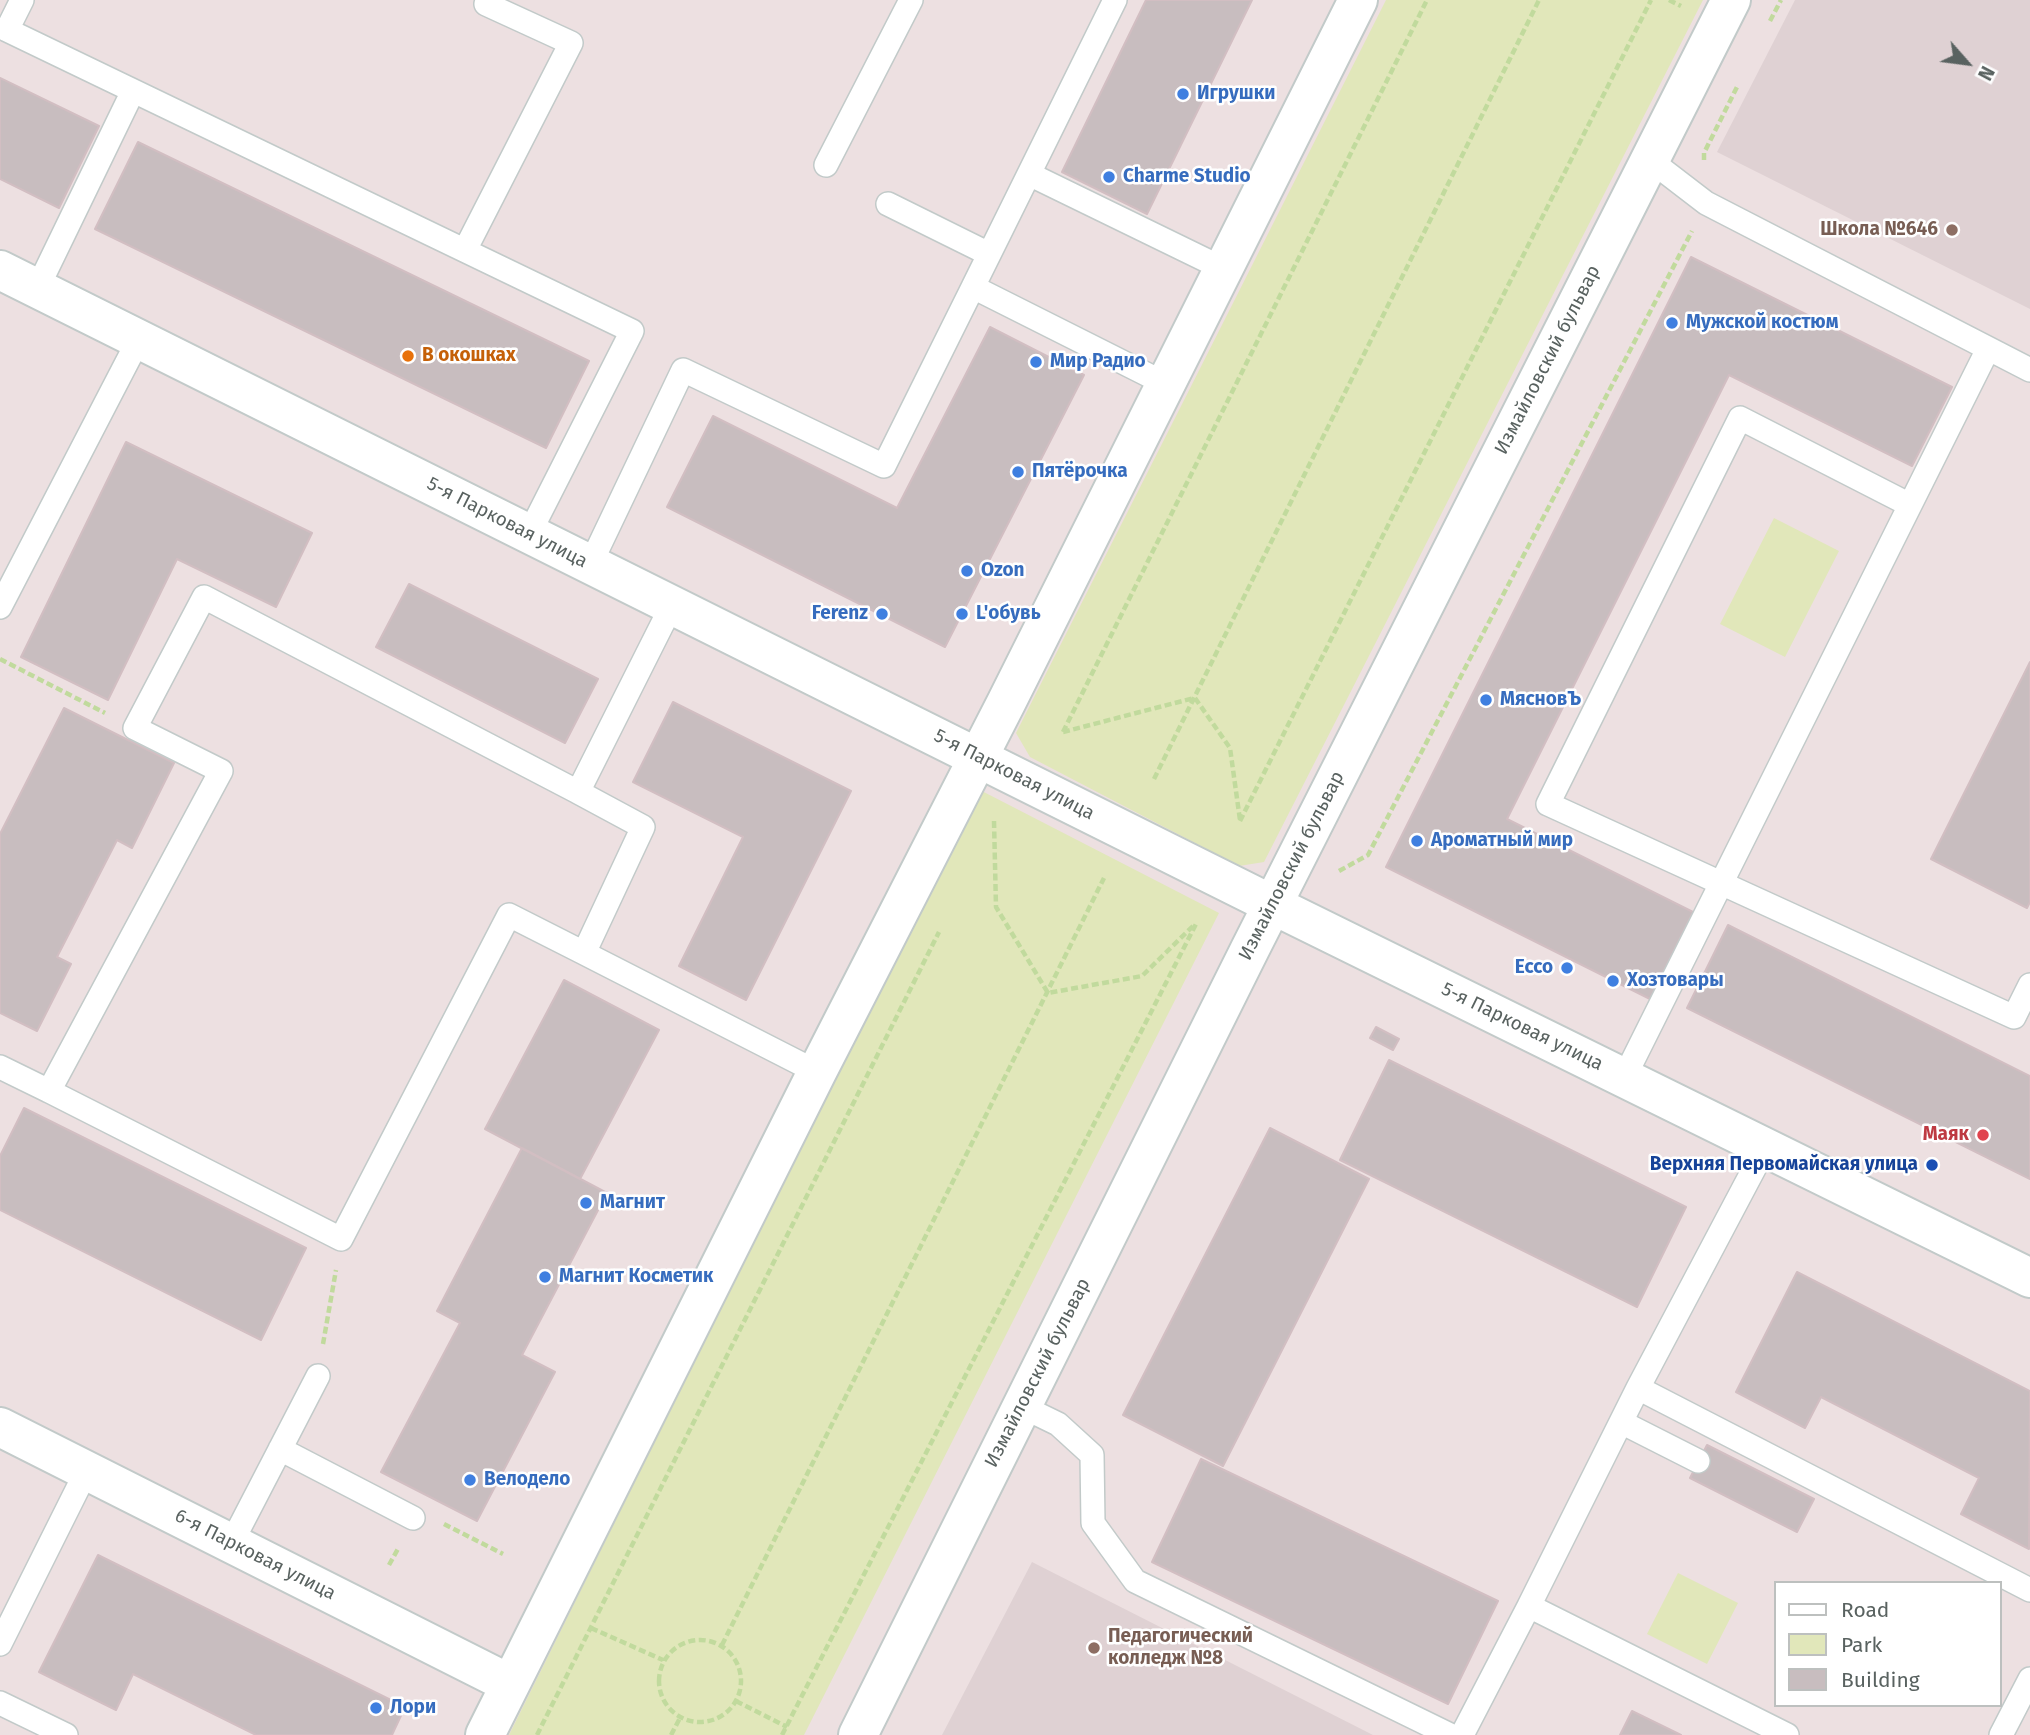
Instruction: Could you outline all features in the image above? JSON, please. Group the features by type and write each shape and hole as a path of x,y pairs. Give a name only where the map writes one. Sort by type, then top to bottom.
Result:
{"street":[{"path":"485,1735 1358,0"},
{"name":"Измайловский бульвар","path":"858,1735 1273,905 1731,0"},
{"name":"5-я Парковая улица","path":"0,270 1273,905 2030,1278"},
{"name":"6-я Парковая улица","path":"0,1427 510,1684"}],"lane":[{"path":"22,0 7,30 632,331 529,534"},
{"path":"826,165 911,0"},
{"path":"590,565 683,370 884,466 1115,0"},
{"path":"465,250 571,43 486,4"},
{"path":"37,289 133,91"},
{"path":"1650,160 1706,203 2030,370"},
{"path":"1029,174 1224,269"},
{"path":"888,204 989,254"},
{"path":"973,287 1166,384"},
{"path":"0,607 139,339"},
{"path":"1625,1078 1988,349"},
{"path":"1910,505 1740,418 1548,804 2022,1021 2030,985"},
{"path":"49,1091 220,771 135,728 204,597 643,827 584,953"},
{"path":"578,792 671,606"},
{"path":"0,1067 341,1240 509,915 817,1072"},
{"path":"1462,1735 1638,1388 1765,1148"},
{"path":"232,1542 318,1376"},
{"path":"1638,1388 2030,1590"},
{"path":"1021,1406 1058,1424 1092,1455 1093,1523 1135,1581 1450,1735"},
{"path":"1621,1422 1698,1461"},
{"path":"280,1449 413,1518"},
{"path":"0,1644 87,1470"},
{"path":"1529,1606 1787,1735"},
{"path":"2001,1735 2030,1679"},
{"path":"0,1703 66,1735"}],"path":[{"path":"1195,698 1063,732 1427,0"},
{"path":"1154,779 1539,0"},
{"path":"1195,698 1230,748 1240,821 1651,0"},
{"path":"1769,22 1781,0"},
{"path":"1339,871 1368,855 1706,203 1704,153 1740,81"},
{"path":"0,659 135,728"},
{"path":"988,834 994,821 996,906 1048,993"},
{"path":"722,1645 1104,878"},
{"path":"537,1735 945,920"},
{"path":"782,1735 1196,924 1142,976 1048,993"},
{"path":"318,1376 341,1240"},
{"path":"413,1518 418,1510 503,1554"},
{"path":"591,1628 663,1660"},
{"path":"701,1639 722,1645 737,1661 742,1681 736,1701 721,1717 701,1722 680,1718 664,1702 657,1681 663,1660 680,1644 701,1639"},
{"path":"736,1701 787,1727"},
{"path":"671,1735 680,1718"}],"shaded area":[{"name":"Школа №646","path":"1795,0 2030,0 2030,309 1717,152"},
{"name":"Педагогический колледж №8","path":"1032,1562 1373,1735 942,1735"}],"green space":[{"path":"1386,0 1703,0 1264,862 1239,866 1030,757 1016,733"},
{"path":"1774,518 1839,551 1785,657 1720,624"},
{"path":"978,789 1219,913 804,1735 509,1735"},
{"path":"1678,1573 1738,1603 1707,1664 1647,1634"}],"building":[{"path":"1146,0 1252,0 1147,214 1062,172"},
{"path":"0,78 99,126 59,208 0,179"},
{"path":"138,142 589,361 546,448 95,229"},
{"path":"1691,257 1952,387 1912,466 1729,375 1507,819 1693,912 1650,999 1386,867"},
{"path":"990,327 1084,375 945,647 667,507 713,416 897,508"},
{"path":"126,442 312,533 276,607 177,559 108,700 21,657"},
{"path":"409,584 598,679 565,743 376,647"},
{"path":"2030,662 2030,902 2027,908 1931,859"},
{"path":"673,702 851,791 746,1000 679,966 743,837 633,782"},
{"path":"64,708 174,763 132,848 117,840 57,957 71,964 37,1031 0,1013 0,834"},
{"path":"1728,925 2030,1076 2030,1179 1687,1008"},
{"path":"564,980 659,1030 580,1179 485,1129"},
{"path":"1376,1027 1399,1039 1393,1050 1370,1038"},
{"path":"1389,1060 1686,1207 1637,1307 1340,1160"},
{"path":"24,1108 306,1248 261,1340 0,1210 0,1156"},
{"path":"1270,1128 1369,1179 1223,1466 1123,1415"},
{"path":"522,1148 607,1193 522,1355 555,1372 477,1521 381,1472 460,1323 437,1311"},
{"path":"1797,1272 2030,1391 2029,1549 1961,1514 1979,1478 1821,1397 1805,1428 1736,1392"},
{"path":"1707,1445 1814,1499 1797,1532 1690,1478"},
{"path":"1201,1459 1498,1601 1448,1704 1152,1562"},
{"path":"98,1555 405,1707 392,1735 256,1735 133,1674 116,1710 39,1672"},
{"path":"1632,1711 1681,1735 1620,1735"}],"place":[{"name":"Игрушки","path":"1183,94"},
{"name":"Charme Studio","path":"1109,177"},
{"name":"Школа №646","path":"1952,230"},
{"name":"Мужской костюм","path":"1672,323"},
{"name":"В окошках","path":"408,356"},
{"name":"Мир Радио","path":"1036,362"},
{"name":"Пятёрочка","path":"1018,472"},
{"name":"Ozon","path":"967,571"},
{"name":"Ferenz","path":"882,614"},
{"name":"L'обувь","path":"962,614"},
{"name":"МясновЪ","path":"1486,700"},
{"name":"Ароматный мир","path":"1417,841"},
{"name":"Ecco","path":"1567,968"},
{"name":"Хозтовары","path":"1613,981"},
{"name":"Маяк","path":"1983,1135"},
{"name":"Верхняя Первомайская улица","path":"1932,1165"},
{"name":"Магнит","path":"586,1203"},
{"name":"Магнит Косметик","path":"545,1277"},
{"name":"Велодело","path":"470,1480"},
{"name":"Педагогический колледж №8","path":"1094,1648"},
{"name":"Лори","path":"376,1708"}]}
